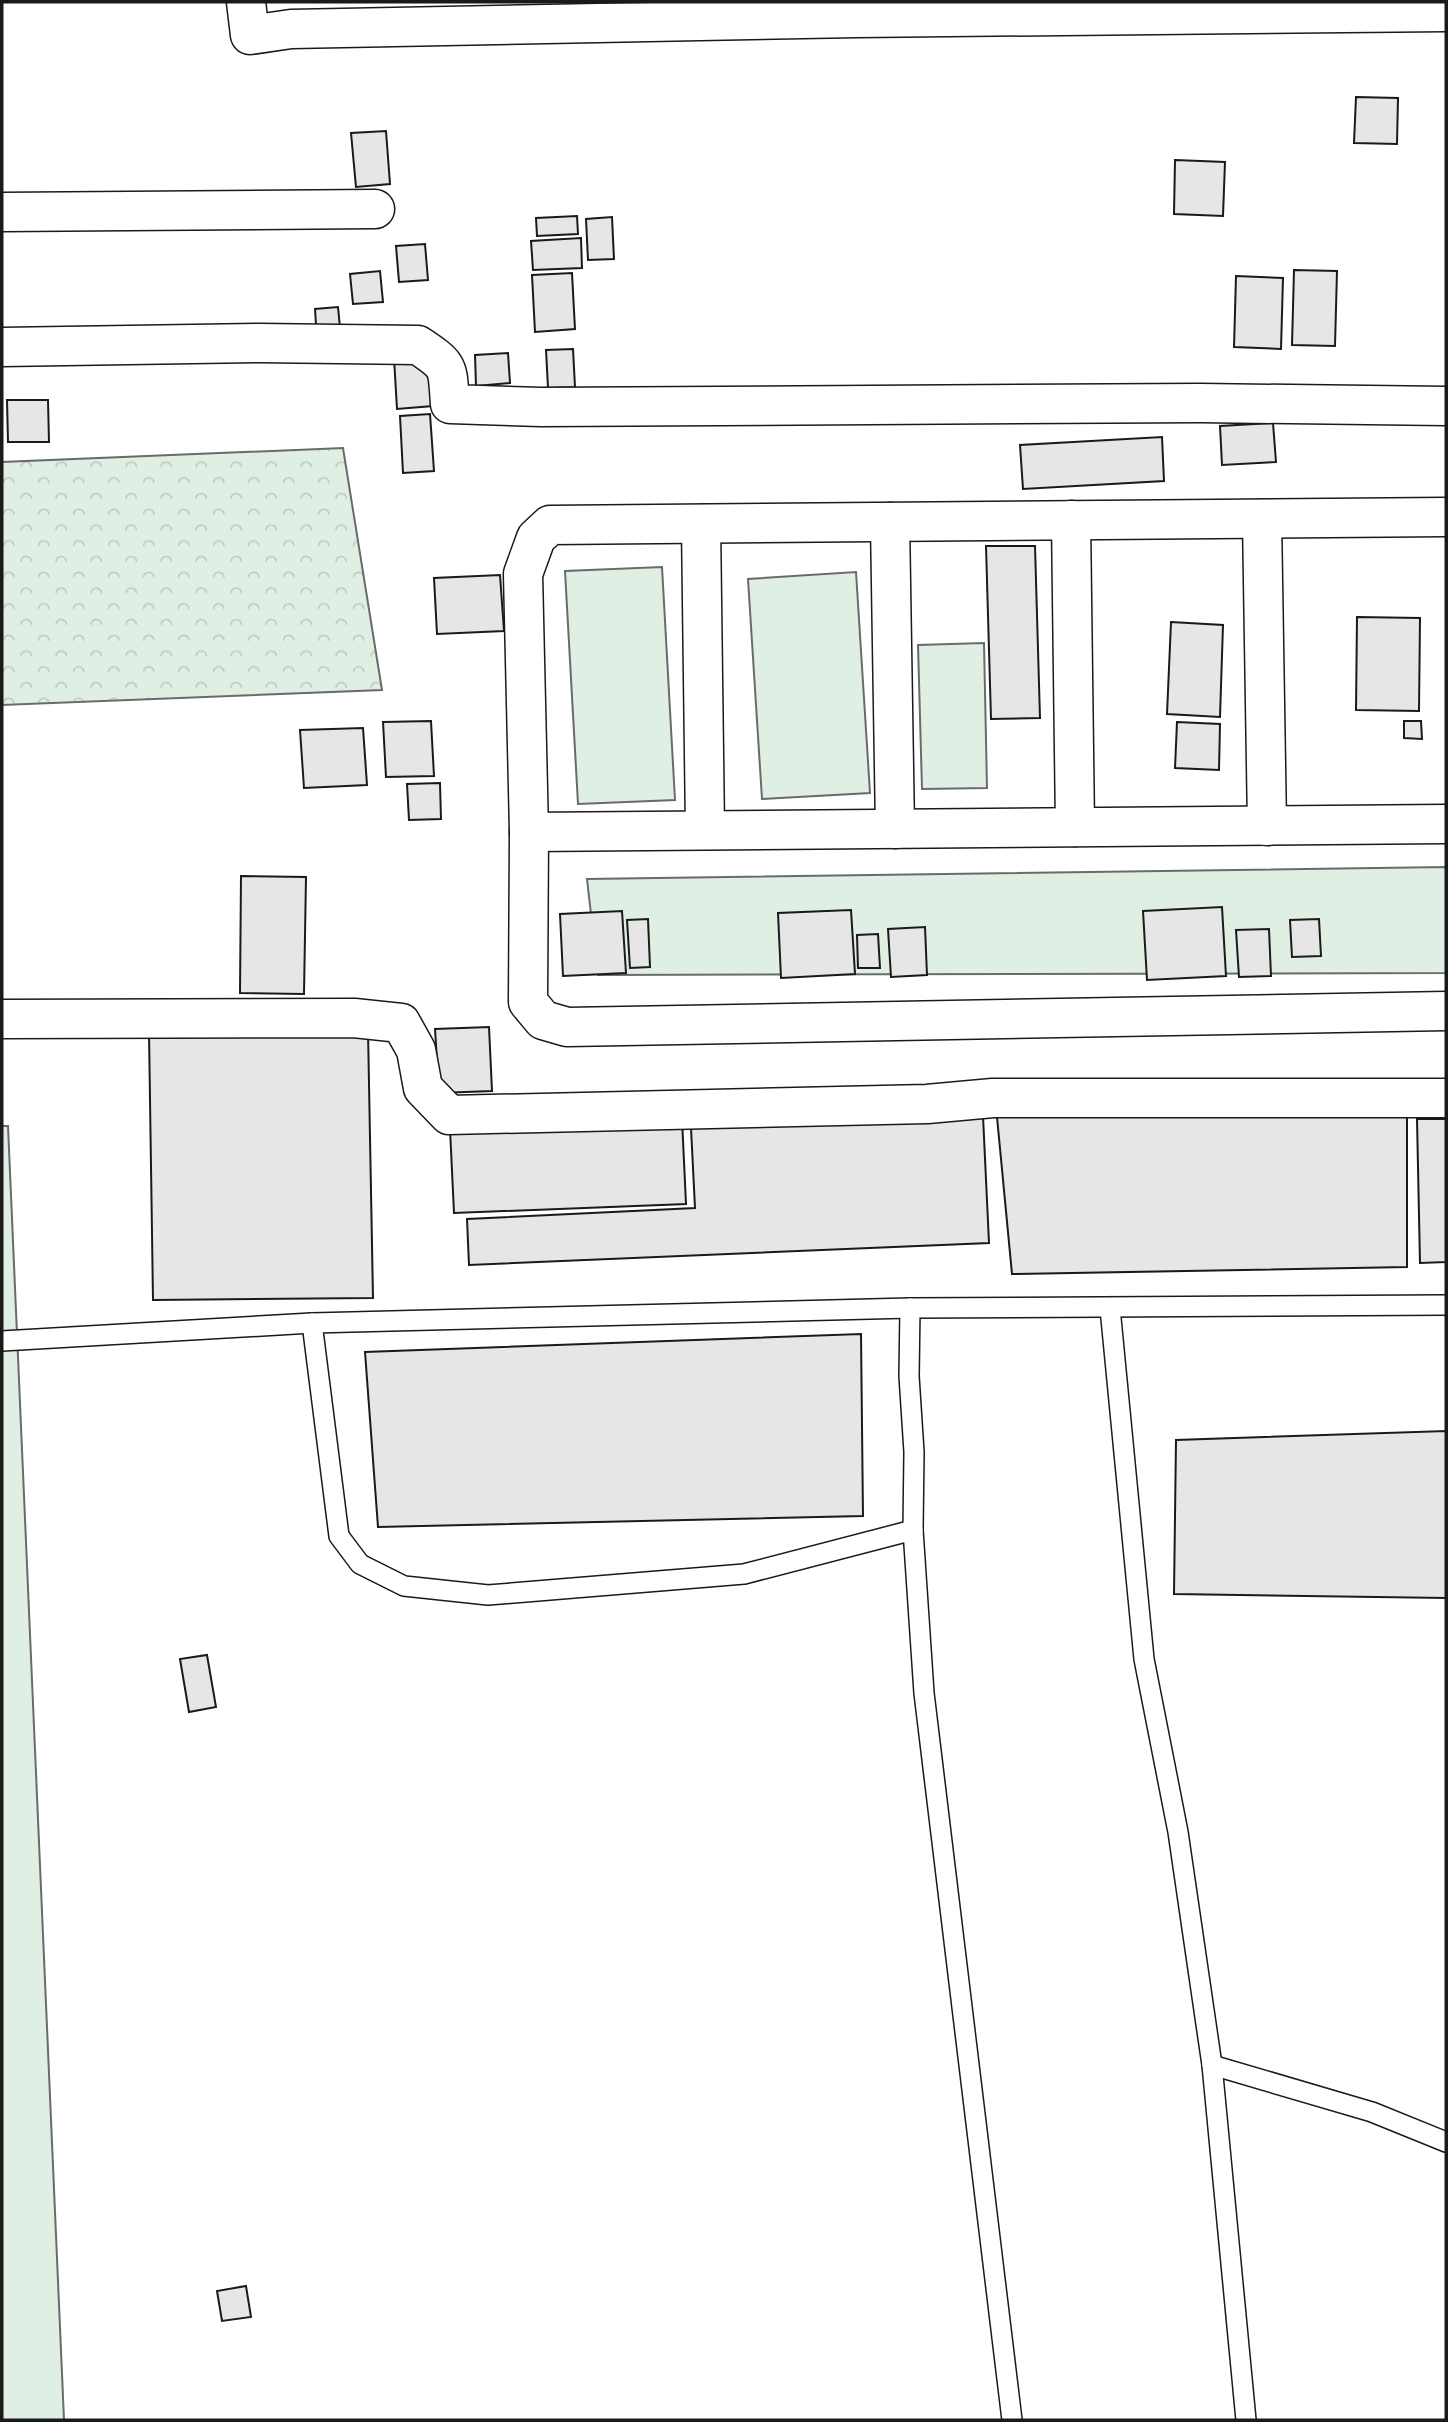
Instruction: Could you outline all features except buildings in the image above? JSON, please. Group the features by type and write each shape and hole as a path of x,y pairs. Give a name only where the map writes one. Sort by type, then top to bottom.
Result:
{"street":[{"path":"246,2 250,35 291,29 802,19 1446,12"},
{"path":"2,212 375,209"},
{"path":"2,347 259,343 418,345 447,369 450,404 541,407 1446,405"},
{"path":"1446,517 550,525 536,538 523,574 529,832 528,1002 543,1020 566,1027 1446,1011"},
{"path":"1262,519 1267,826"},
{"path":"1071,520 1075,827"},
{"path":"890,522 895,829"},
{"path":"701,524 705,830"},
{"path":"529,832 1446,824"},
{"path":"2,1019 354,1018 401,1023 416,1050 424,1088 449,1115 927,1104 993,1098 1446,1098"}],"lane":[{"path":"2,1341 312,1324 910,1308 1446,1305"},
{"path":"910,1308 909,1376 914,1452 914,1530 924,1693 1012,2420"},
{"path":"1110,1308 1144,1659 1178,1832 1212,2065 1246,2420"},
{"path":"312,1324 339,1536 360,1564 404,1586 488,1595 744,1574 914,1530"},
{"path":"1212,2065 1372,2112 1446,2142"}],"green space":[{"path":"343,448 382,690 2,705 2,462"},
{"path":"662,567 675,800 578,804 565,571"},
{"path":"856,572 870,793 762,799 748,579"},
{"path":"984,643 987,788 922,789 918,645"},
{"path":"1446,867 1446,973 598,975 587,879"},
{"path":"2,1126 8,1126 64,2420 2,2420"}]}
